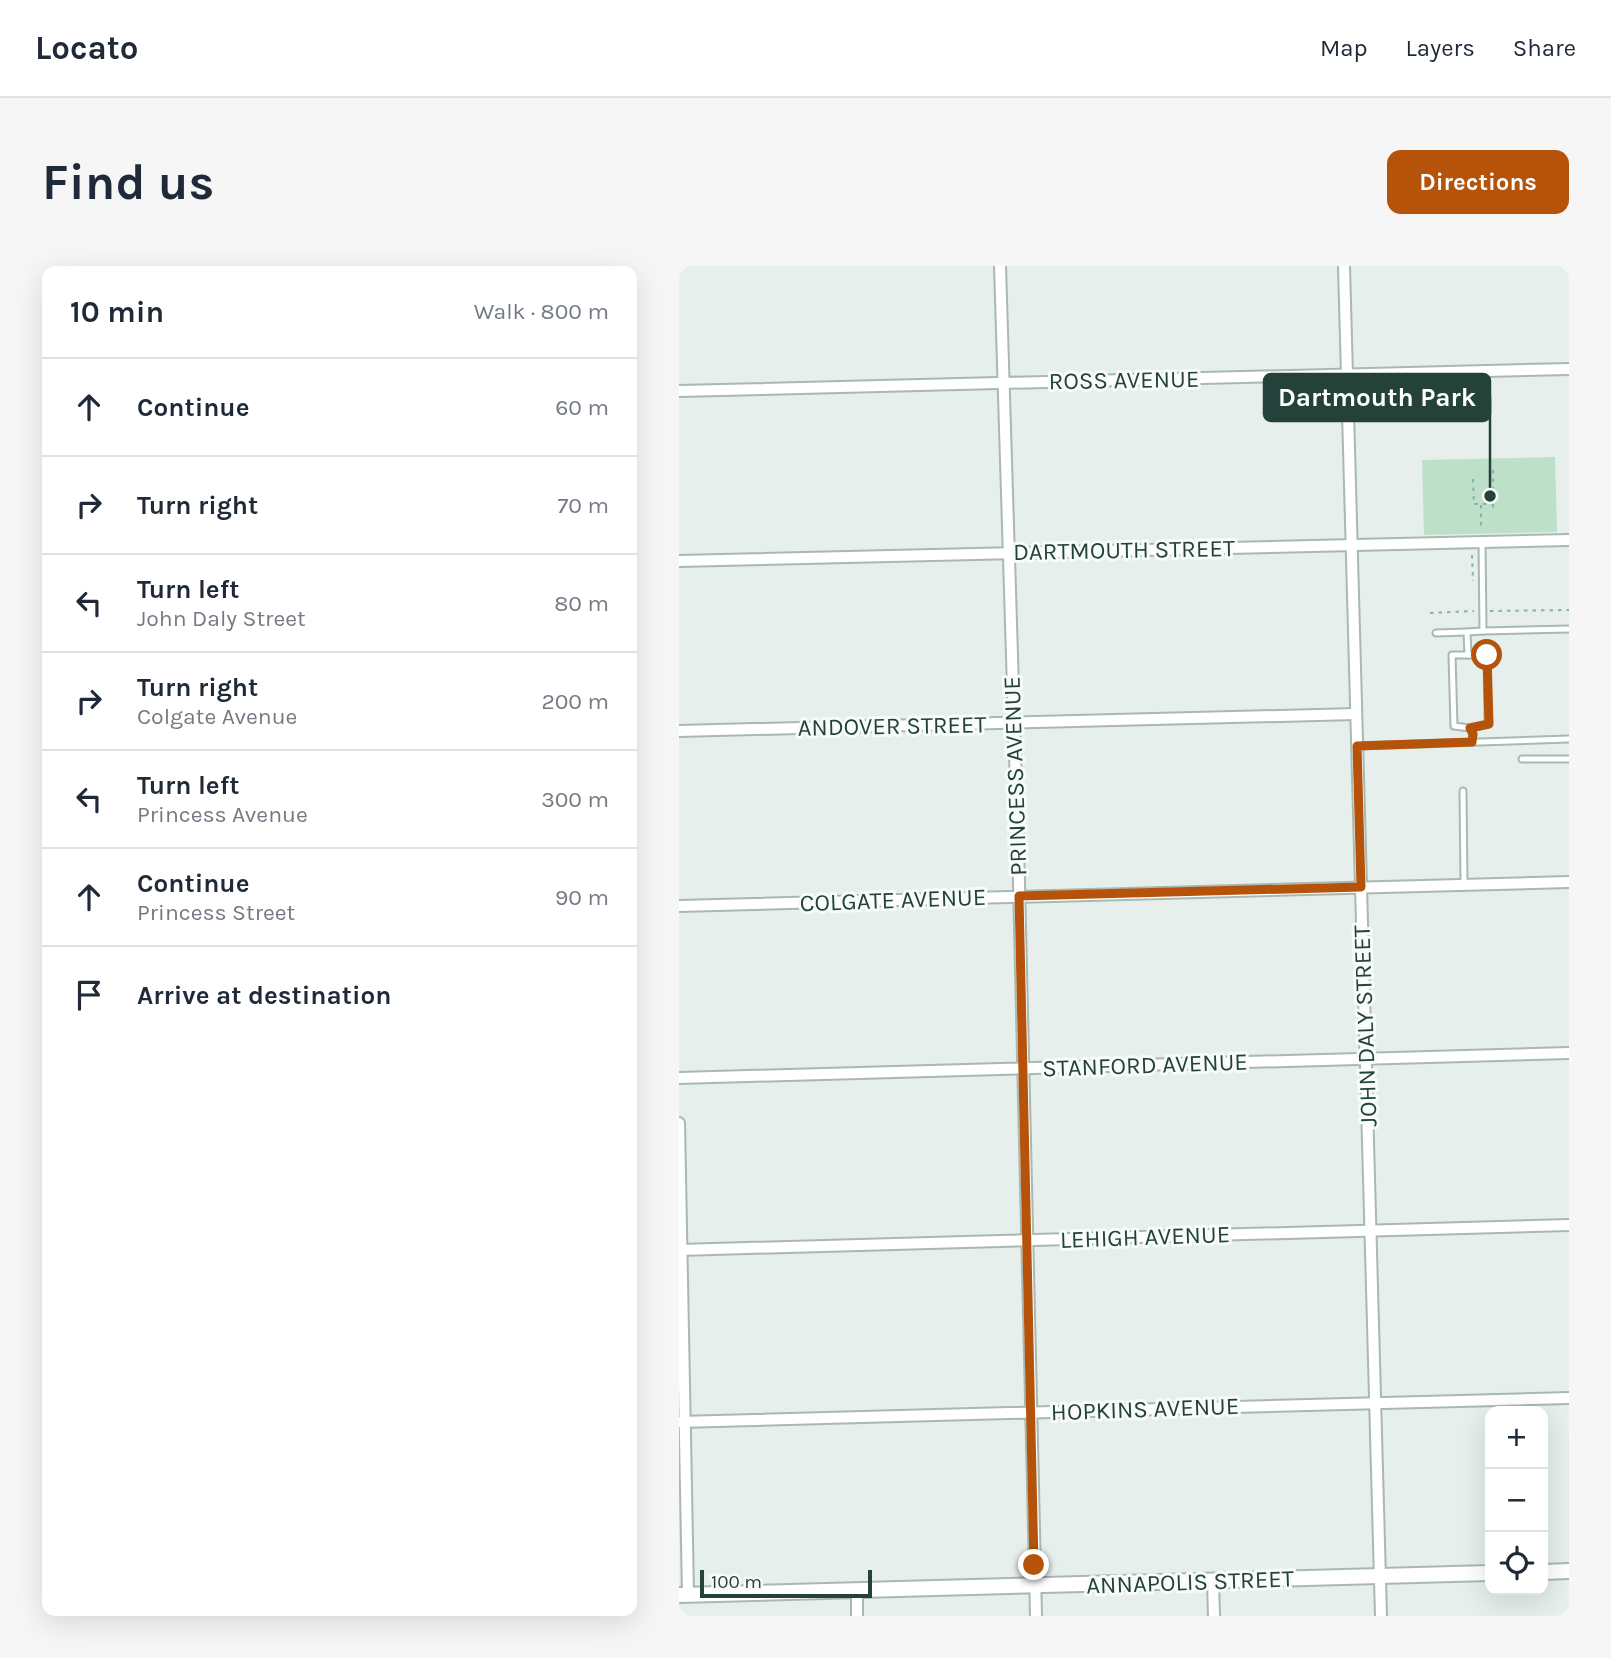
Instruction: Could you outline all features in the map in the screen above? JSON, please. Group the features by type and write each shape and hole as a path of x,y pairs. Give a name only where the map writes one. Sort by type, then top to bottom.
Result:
{"street":[{"name":"PRINCESS AVENUE","path":"1000,266 1019,896 1035,1616"},
{"name":"JOHN DALY STREET","path":"1344,266 1381,1616"},
{"name":"ROSS AVENUE","path":"679,391 1569,369"},
{"name":"DARTMOUTH STREET","path":"679,561 1569,540"},
{"name":"ANDOVER STREET","path":"679,731 1356,714"},
{"name":"COLGATE AVENUE","path":"679,906 1569,882"},
{"name":"STANFORD AVENUE","path":"679,1078 1569,1053"},
{"path":"679,1123 684,1594"},
{"name":"LEHIGH AVENUE","path":"680,1250 1569,1225"},
{"name":"HOPKINS AVENUE","path":"682,1422 1569,1398"},
{"path":"1548,1572 1569,1571"},
{"name":"ANNAPOLIS STREET","path":"684,1594 1485,1573"},
{"path":"1213,1581 1214,1616"},
{"path":"857,1590 857,1616"}],"lane":[{"path":"1482,541 1483,631"},
{"path":"1436,633 1569,629"},
{"path":"1467,632 1468,654"},
{"path":"1452,655 1487,655 1489,724 1470,728 1454,726 1452,655"},
{"path":"1470,728 1473,734 1472,742"},
{"path":"1357,746 1569,739"},
{"path":"1523,760 1569,759"},
{"path":"1463,791 1464,884"}],"path":[{"path":"1493,470 1493,509"},
{"path":"1473,479 1473,504 1493,503"},
{"path":"1481,503 1482,541"},
{"path":"1472,554 1473,589"},
{"path":"1430,613 1474,612 1473,600"},
{"path":"1489,611 1569,610"}],"green space":[{"path":"1555,457 1557,532 1424,535 1422,460"}],"place":[{"name":"Dartmouth Park","path":"1490,496"}],"route":[{"path":"1034,1565 1019,896 1361,887 1357,746 1472,742 1473,734 1470,728 1489,724 1487,655"}]}
